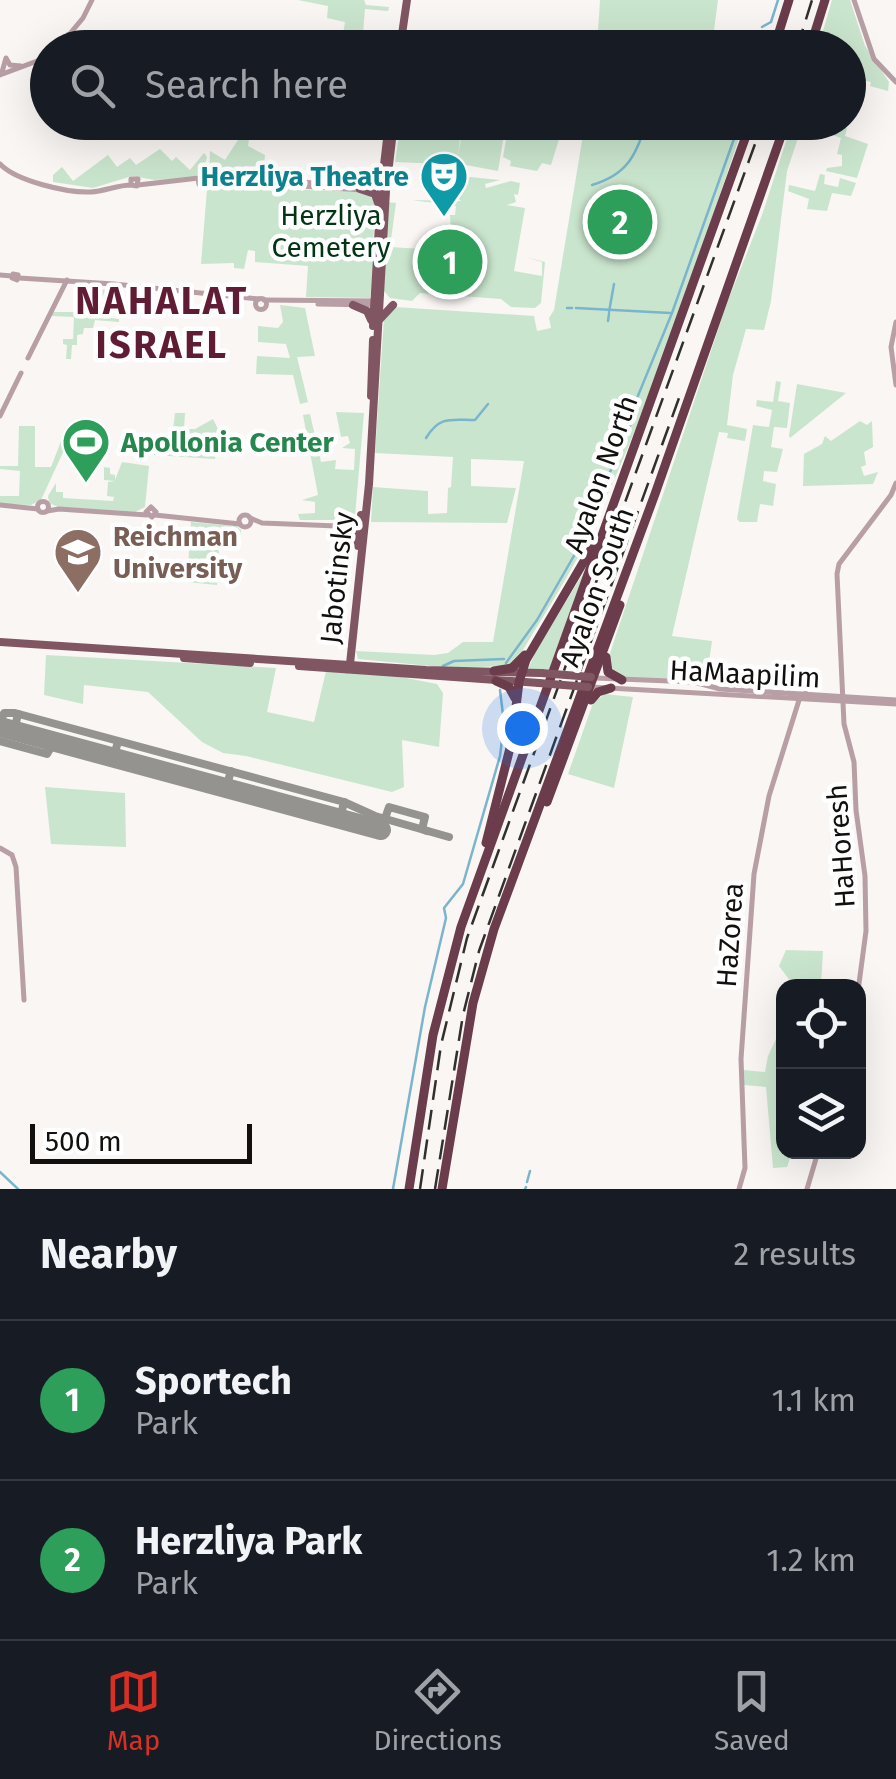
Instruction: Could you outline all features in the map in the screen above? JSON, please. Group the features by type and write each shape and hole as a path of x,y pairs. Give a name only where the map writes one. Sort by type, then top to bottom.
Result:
{"highway":[{"path":"780,30 789,0"},
{"path":"816,30 825,0"},
{"name":"Ayalon North","path":"406,1189 442,995 469,905 745,140"},
{"name":"Ayalon South","path":"442,1189 473,1003 518,863 655,494 780,140"},
{"path":"469,905 512,740 520,677 530,650 590,552 636,442"},
{"path":"518,863 553,789 583,710 655,494"},
{"path":"608,641 606,668 622,680"},
{"path":"516,704 511,690 495,676 512,668 530,650"},
{"path":"583,710 594,694 611,688"}],"main road":[{"path":"405,30 410,0"},
{"name":"Jabotinsky","path":"349,650 387,140"},
{"name":"Jabotinsky","path":"378,300 380,213 390,140"},
{"path":"360,190 376,196 380,213"},
{"path":"375,332 392,303 378,300"},
{"path":"352,305 368,311 375,332"},
{"name":"Jabotinsky","path":"347,666 375,332"},
{"path":"358,546 346,527 362,509"},
{"path":"0,644 591,682"},
{"path":"0,644 495,676"},
{"path":"334,663 349,650 362,665"}],"street":[{"path":"73,30 92,0"},
{"path":"854,0 864,30"},
{"path":"866,36 874,60 896,82"},
{"path":"0,74 6,58 10,66 28,66"},
{"path":"0,74 28,66"},
{"path":"0,164 11,174 40,184 93,192 135,182 181,181 268,181 383,189"},
{"path":"268,181 383,189"},
{"path":"0,275 235,295 261,302 352,305 378,300"},
{"path":"28,358 68,280"},
{"path":"261,302 378,300"},
{"path":"896,322 892,348 896,385"},
{"path":"0,416 21,373"},
{"name":"HaHoresh","path":"860,979 866,931 865,876 854,762 844,724 836,590 839,564 892,495 896,483"},
{"path":"0,505 38,507 44,502 48,508 59,509 151,512 228,521 240,521 245,515 250,521 361,528"},
{"name":"HaMaapilim","path":"591,682 688,681 720,689 804,695"},
{"name":"HaMaapilim","path":"591,682 611,688 896,702"},
{"name":"HaZorea","path":"738,1189 746,1168 741,1059 754,874 769,796 804,695"},
{"path":"0,848 12,855 17,873 24,1000"},
{"path":"807,1189 816,1159"}],"green space":[{"path":"298,0 364,0 366,5 389,7 388,11 365,9 363,30 344,30 345,22 327,18 328,6"},
{"path":"600,0 718,0 714,30 598,30"},
{"path":"832,0 850,0 860,30 823,30"},
{"path":"866,48 889,82 888,91 870,86 871,82 866,81"},
{"path":"238,140 249,140 248,146 265,155 263,174 254,180 209,175 210,151 225,160"},
{"path":"398,140 460,140 458,155 461,140 503,140 498,171 466,165 455,172 443,164 395,162"},
{"path":"506,140 559,140 551,165 542,163 537,171 510,166 511,161 503,157"},
{"path":"582,140 738,140 626,452 578,557 520,655 508,666 451,668 358,659 356,651 434,655 448,653 463,642 493,642 524,461 471,459 471,486 516,488 507,523 371,522 373,487 428,491 428,514 447,513 453,457 375,453 384,318 395,307 534,316 537,331 551,328 549,318 554,310"},
{"path":"786,140 797,140 787,171 764,330 746,329 733,375 727,425 747,429 745,441 727,438 728,433 719,432 672,636 712,641 708,669 694,679 616,676 607,664 612,647 727,303"},
{"path":"840,140 868,144 857,178 826,171 842,166 842,155 837,154"},
{"path":"160,149 190,170 204,153 207,157 203,171 194,178 155,180 132,176 93,188 53,182 53,175 62,167 73,181 108,155 117,167 130,158 136,165"},
{"path":"820,174 825,175 824,184 838,187 840,178 856,183 851,196 832,193 827,211 807,209 809,199 788,191 789,185 815,191"},
{"path":"470,177 500,180 485,184 486,188 511,181 520,183 518,195 514,194 516,202 507,205 525,208 514,271 542,276 542,262 525,257 545,262 541,303 535,308 511,307 501,299 420,293 412,301 390,298 383,290 387,202 396,203 390,247 438,250 441,234 451,234 450,215 455,215 456,206 412,200 461,201 444,196 442,188"},
{"name":"Herzliya Cemetery","path":"211,186 366,192 376,198 370,298 306,297 308,266 255,262 255,251 248,250 244,269 234,268 234,263 201,264 207,189"},
{"path":"91,288 107,290 103,299 98,299 95,316 119,322 95,320 93,328 84,328 83,334 77,335 71,359 66,359 67,345 63,339 73,339 74,317 51,316 53,312 76,312 77,304 89,304"},
{"path":"280,305 305,308 315,356 297,357 308,402 300,404 293,375 256,374 257,356 290,358 286,344 258,342 258,326 278,328 283,322"},
{"path":"776,381 781,382 778,401 790,403 787,428 774,427 771,447 783,449 777,472 764,471 763,481 776,484 773,506 760,504 757,522 740,522 737,519 753,425 769,427 772,410 756,406 757,400 773,402"},
{"path":"797,384 846,393 790,438 789,436"},
{"path":"336,412 364,413 355,516 352,520 300,520 298,514 315,513 315,502 302,500 318,495 303,415 310,414 321,462 336,460 335,469 354,470 355,449 342,448 350,443 348,436 341,437"},
{"path":"175,413 185,413 184,429 195,429 213,419 218,429 215,459 154,455 155,438 181,439 181,431 173,431"},
{"path":"860,421 867,425 872,421 873,447 864,452 866,465 861,467 864,476 878,472 873,484 803,486 804,454 822,444 825,436 831,441"},
{"path":"19,426 35,426 35,467 51,467 65,431 71,435 41,500 31,505 0,504 0,496 19,496 20,471 0,466 18,466"},
{"path":"122,462 149,466 145,507 135,512 58,507 49,503 48,496 56,483 56,492 63,492 63,498 113,501 114,497 107,496 108,482 115,481 104,480 104,467 110,468 115,480"},
{"path":"191,522 236,526 241,530 241,538 227,537 226,547 219,547 217,585 187,582"},
{"path":"587,567 549,670 528,669 538,647"},
{"path":"46,655 276,668 267,712 314,722 326,671 396,676 437,684 443,693 439,747 402,740 404,787 392,792 223,753 202,742 148,692 84,685 83,704 44,695"},
{"path":"605,694 633,697 614,788 568,774 593,703"},
{"path":"45,787 125,793 126,847 51,844"},
{"path":"786,950 823,951 821,979 789,979 779,966"},
{"path":"776,1039 776,1159 790,1159 787,1167 773,1168 766,1087 744,1085 744,1070 765,1072"}],"waterway":[{"path":"762,27 771,22 778,0"},
{"path":"592,185 622,169 640,140"},
{"path":"506,663 537,620 575,554 634,416 635,403 672,313 734,140"},
{"path":"609,312 614,284"},
{"path":"567,308 572,308"},
{"path":"576,308 670,313"},
{"path":"608,321 609,314"},
{"path":"426,438 442,422 475,420 488,404"},
{"path":"443,666 454,661 504,659"},
{"path":"393,1189 425,1007 446,918 444,908 463,884 500,756 504,723 500,690"},
{"path":"527,1182 530,1171"},
{"path":"0,1172 18,1189"}],"taxiway":[{"path":"0,724 4,713 15,713 344,802 375,816 449,837"},
{"path":"14,731 18,714"},
{"path":"0,741 47,754 54,742"},
{"path":"113,758 118,742"},
{"path":"226,788 231,771"},
{"path":"340,819 344,802"},
{"path":"381,830 389,807 425,817 422,829 427,831"}],"runway":[{"path":"0,727 381,830"}],"railway":[{"path":"803,30 812,0"},
{"path":"420,1189 441,1045 467,938 756,140"},
{"path":"435,1189 463,1015 479,951 679,398"}],"place":[{"name":"Herzliya Theatre","path":"444,218"},
{"name":"Herzliya Park","path":"620,222"},
{"name":"Sportech","path":"450,262"},
{"name":"Apollonia Center","path":"86,484"},
{"name":"Reichman University","path":"78,594"}],"district":[{"name":"NAHALAT ISRAEL","path":"162,323"}]}
